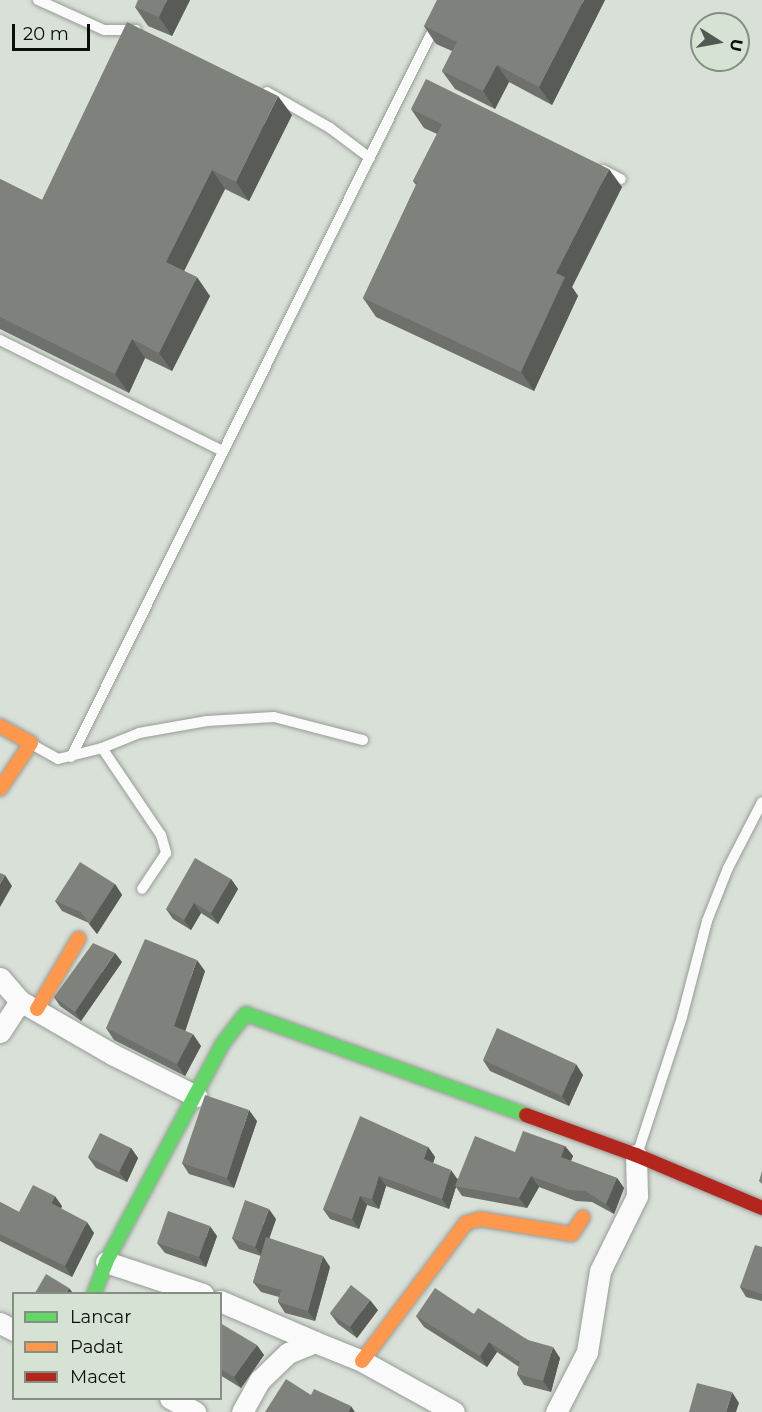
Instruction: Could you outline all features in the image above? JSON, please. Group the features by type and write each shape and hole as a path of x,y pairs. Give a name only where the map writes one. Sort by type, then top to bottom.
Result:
{"street":[{"path":"0,726 31,743 0,789"},
{"path":"0,1032 29,1005 79,938"},
{"path":"0,978 29,1005 114,1055 196,1096"},
{"path":"94,1292 106,1262 196,1096 243,1015 253,1015 636,1155 762,1208"},
{"path":"556,1412 587,1352 600,1271 637,1196 636,1155"},
{"path":"362,1361 466,1222 480,1219 572,1234 583,1217"},
{"path":"106,1262 200,1292"},
{"path":"222,1302 362,1361 454,1412"},
{"path":"242,1412 260,1380 288,1353 315,1342"},
{"path":"174,1400 195,1412"}],"lane":[{"path":"38,0 104,30 150,34"},
{"path":"71,757 221,450 370,158 417,79 448,0"},
{"path":"257,87 314,118 370,158"},
{"path":"589,163 621,179"},
{"path":"0,340 221,450"},
{"path":"31,743 58,759 102,748 139,733 207,721 274,717 363,740"},
{"path":"102,748 161,835 166,853 142,889"},
{"path":"636,1155 682,1017 707,921 728,868 762,802"}],"building":[{"path":"138,0 167,0 159,17 135,7"},
{"path":"437,0 584,0 539,87 497,65 483,91 442,71 457,42 424,26"},
{"path":"127,22 278,96 236,182 212,170 166,262 197,277 159,353 132,339 115,374 0,317 0,179 42,200"},
{"path":"426,79 609,169 556,273 565,277 521,372 363,298 417,183 413,181 442,124 411,109"},
{"path":"195,858 231,879 211,913 194,903 184,920 166,909"},
{"path":"80,862 115,884 89,924 81,912 55,901"},
{"path":"0,873 5,875 0,884"},
{"path":"145,939 197,960 174,1026 193,1034 177,1064 106,1028"},
{"path":"93,943 115,953 75,1012 54,997"},
{"path":"497,1028 576,1064 562,1096 483,1060"},
{"path":"205,1095 249,1110 227,1178 182,1163"},
{"path":"360,1116 428,1147 424,1159 451,1170 442,1199 379,1176 372,1199 360,1196 352,1219 323,1209"},
{"path":"523,1131 565,1146 561,1157 617,1178 606,1204 585,1191 569,1190 531,1176 519,1198 455,1186 475,1136 515,1152"},
{"path":"100,1133 131,1148 119,1172 88,1157"},
{"path":"33,1185 55,1196 51,1203 87,1222 65,1266 0,1234 0,1202 19,1212"},
{"path":"245,1200 269,1209 255,1247 232,1238"},
{"path":"168,1211 210,1226 199,1257 157,1243"},
{"path":"266,1237 323,1256 308,1311 278,1302 281,1290 253,1282"},
{"path":"755,1245 762,1247 762,1294 740,1287"},
{"path":"46,1274 69,1288 67,1292 36,1292"},
{"path":"351,1285 370,1300 350,1327 330,1313"},
{"path":"435,1288 474,1314 478,1308 528,1340 553,1347 543,1381 517,1374 520,1362 489,1342 480,1356 416,1316"},
{"path":"222,1324 257,1345 234,1377 222,1370"},
{"path":"286,1379 311,1395 314,1389 351,1406 348,1412 265,1412"},
{"path":"697,1383 732,1392 726,1412 689,1412"}],"traffic: fast":[{"path":"95,1292 106,1262 223,1043 246,1014 526,1115"}],"traffic: slow":[{"path":"0,726 31,743 0,789"},
{"path":"37,1009 79,938"},
{"path":"362,1361 466,1223 480,1219 572,1234 583,1217"}],"traffic: jam":[{"path":"526,1115 636,1155 762,1208"}]}
